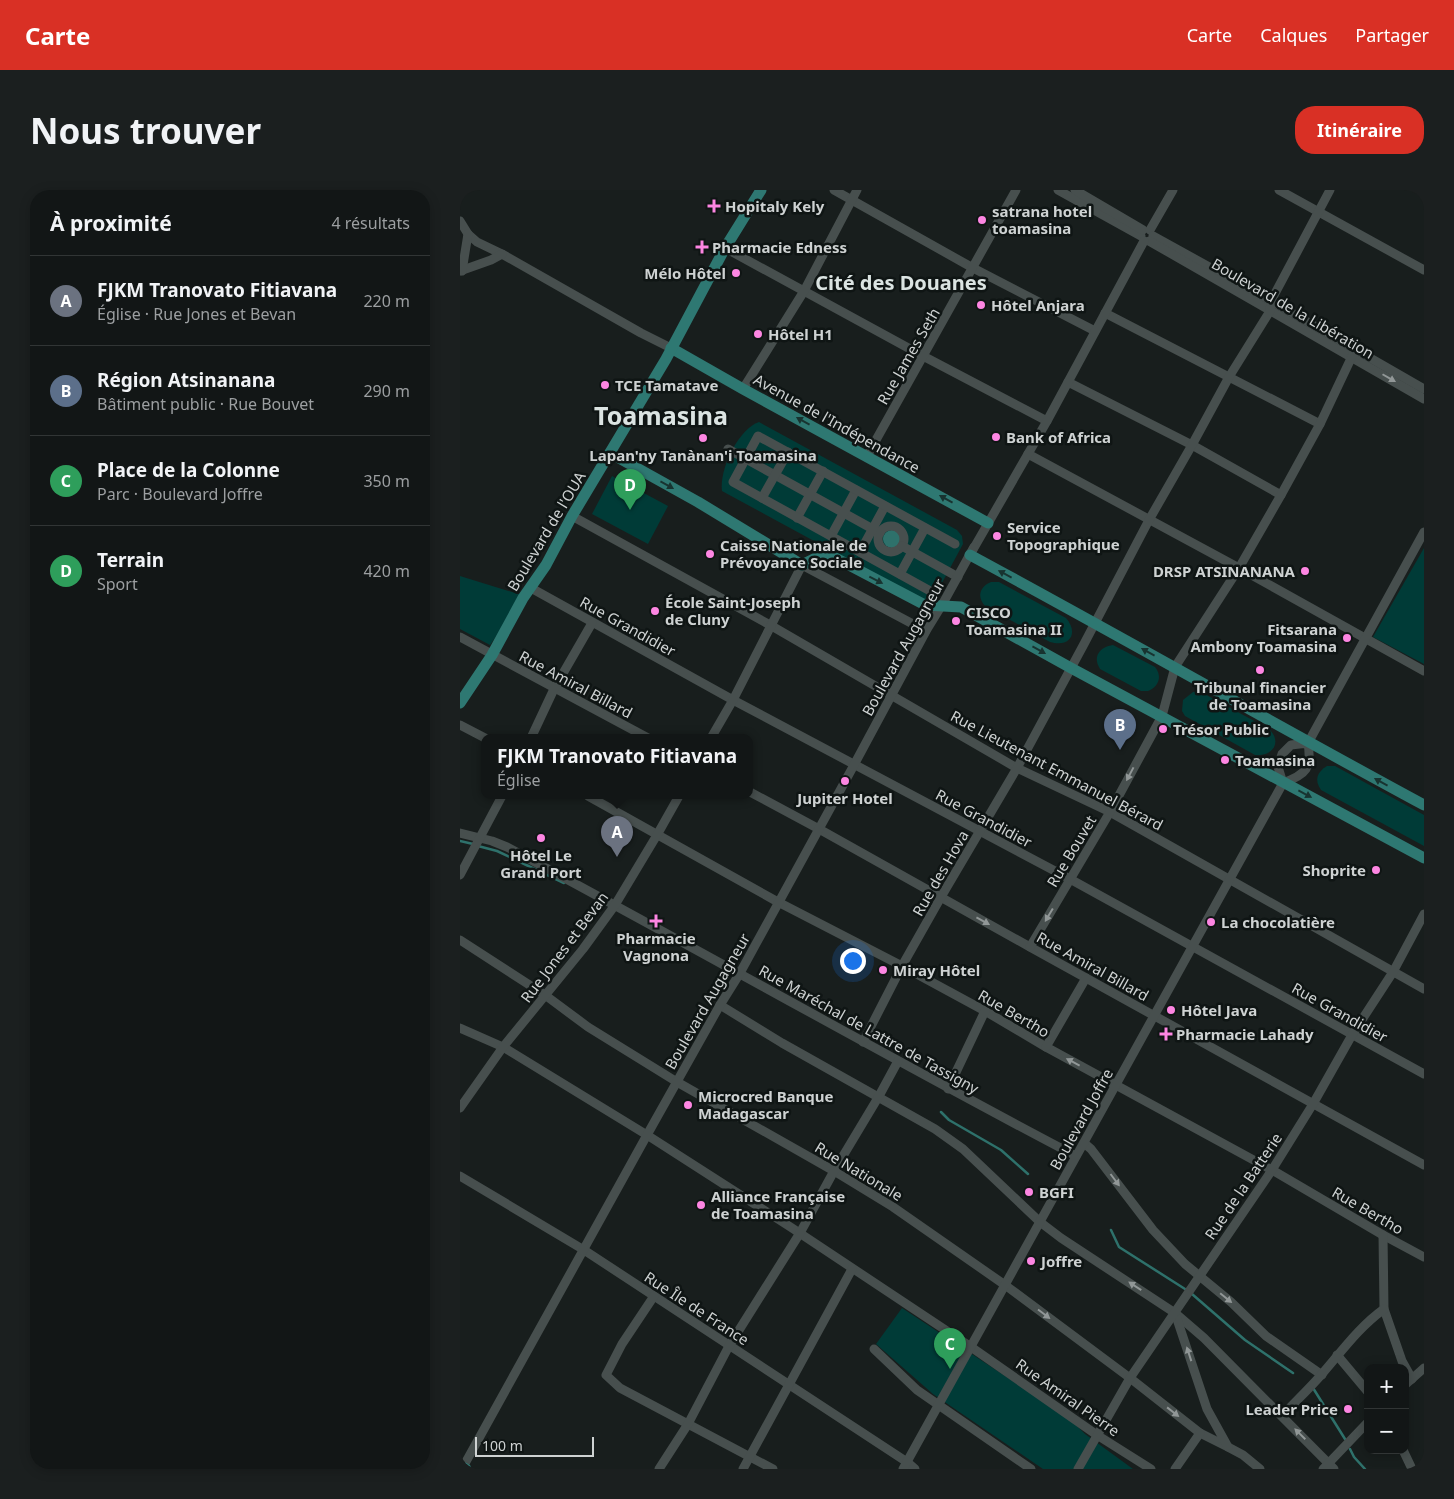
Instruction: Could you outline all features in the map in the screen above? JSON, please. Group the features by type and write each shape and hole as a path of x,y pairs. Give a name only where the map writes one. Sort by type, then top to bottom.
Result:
{"main road":[{"name":"Boulevard de l'OUA","path":"460,703 492,655 523,598 546,564 572,516 672,348 725,248 761,190"},
{"name":"Avenue de l'Indépendance","path":"672,348 988,523"},
{"path":"610,453 698,502 802,565 826,553 925,605 961,607 1424,858"},
{"path":"972,551 1424,806"}],"street":[{"path":"834,190 973,268 1095,331"},
{"path":"743,389 804,291 857,190"},
{"name":"Rue James Seth","path":"866,456 1016,190"},
{"name":"Boulevard de la Libération","path":"1058,190 1146,236 1353,353 1424,389"},
{"name":"Boulevard de la Libération","path":"1075,190 1146,236"},
{"name":"Boulevard Augagneur","path":"463,1467 646,1135 740,973 926,631 1047,421 1146,236 1173,190"},
{"path":"1279,190 1424,270"},
{"name":"Rue des Hova","path":"863,1042 902,966 1017,768 1149,520 1270,306 1330,190"},
{"path":"460,221 468,234 477,242 672,348"},
{"path":"461,271 468,234"},
{"path":"725,248 1047,421"},
{"path":"461,271 502,254"},
{"path":"1106,313 1320,424"},
{"name":"Boulevard de la Libération","path":"1353,353 1424,398"},
{"name":"Rue Bouvet","path":"1030,947 1110,812 1162,716 1175,667 1239,568 1281,495 1320,424 1353,353"},
{"path":"1068,382 1192,445 1281,495"},
{"path":"932,592 733,482 758,436 955,544"},
{"path":"728,449 876,531 890,526 898,528 904,536 904,543 895,551 886,551 883,549 876,531"},
{"path":"762,498 788,452"},
{"path":"1028,454 1239,568 1424,672"},
{"path":"797,518 823,471"},
{"path":"831,536 856,490"},
{"path":"860,552 876,531 885,506"},
{"name":"Rue Lieutenant Emmanuel Bérard","path":"572,516 770,625 1017,768 1110,812 1424,990"},
{"path":"900,574 925,528"},
{"path":"1308,742 1291,745 1282,754 1278,767 1283,783 1298,778 1307,768 1310,756 1308,742 1424,532"},
{"path":"902,546 958,577"},
{"path":"713,734 802,565 926,631"},
{"name":"Rue Grandidier","path":"531,588 732,700 1070,879 1424,1074"},
{"path":"533,734 554,688 592,622"},
{"name":"Rue Amiral Billard","path":"460,637 640,734"},
{"path":"460,724 481,736"},
{"name":"Boulevard Joffre","path":"905,1465 1283,783"},
{"name":"Rue Amiral Billard","path":"753,794 1424,1165"},
{"path":"460,875 500,799"},
{"name":"Rue Bertho","path":"593,799 778,902 985,1011 1046,1047 1272,1170 1383,1236 1424,1257"},
{"name":"Rue Jones et Bevan","path":"460,1108 503,1047 583,949 615,905 677,799"},
{"name":"Rue Maréchal de Lattre de Tassigny","path":"460,834 492,841 507,847 740,973 948,1089 1076,1156"},
{"name":"Rue de la Batterie","path":"1078,1469 1130,1378 1272,1170 1313,1104 1352,1035 1393,972 1424,914"},
{"name":"Rue Nationale","path":"460,940 546,995 588,1028 677,1082 834,1171 893,1207 1005,1285 1200,1433 1243,1455 1260,1469"},
{"path":"1046,1047 1086,978"},
{"path":"720,1005 782,1043 935,1129 963,1149 1040,1222 1061,1238 1175,1313 1204,1338 1282,1416 1328,1467 1364,1426"},
{"path":"948,1089 985,1011"},
{"name":"Rue Amiral Pierre","path":"460,1028 503,1047 800,1233 971,1347 1097,1435 1151,1469"},
{"path":"659,1469 688,1424 729,1346 800,1233 898,1061"},
{"path":"1084,1143 1091,1149 1153,1230 1199,1276 1231,1302 1266,1336 1322,1374"},
{"name":"Rue Île de France","path":"460,1176 584,1250 789,1385 905,1465 915,1469"},
{"path":"1383,1236 1384,1309 1403,1364"},
{"path":"743,1469 852,1268"},
{"path":"654,1296 622,1344 606,1376 620,1388 773,1469"},
{"path":"1282,1416 1373,1317 1384,1309"},
{"path":"1175,1313 1207,1410 1228,1447"},
{"path":"874,1348 917,1390 1031,1469"},
{"path":"1337,1355 1364,1387"},
{"path":"1409,1381 1424,1368"},
{"path":"1175,1469 1200,1433"},
{"path":"1405,1454 1412,1469"}],"shaded area":[{"path":"759,422 957,530 962,536 963,544 936,594 930,599 921,599 722,491 722,482 727,462 737,441 751,426"},
{"path":"612,476 668,506 648,544 592,514"},
{"path":"892,530 898,533 901,539 898,545 892,548 886,545 883,539 886,533"},
{"path":"1424,548 1424,664 1373,637"},
{"path":"460,576 525,596 490,645 460,629"},
{"path":"991,582 999,582 1066,618 1072,629 1070,638 1063,643 1050,642 985,606 982,603 980,592"},
{"path":"1113,645 1155,667 1159,674 1157,684 1148,691 1141,691 1100,669 1097,656 1101,650"},
{"path":"1199,691 1269,729 1275,739 1274,748 1266,754 1255,755 1185,716 1182,711 1183,700 1193,692"},
{"path":"1327,766 1335,766 1424,815 1424,846 1321,790 1317,780 1318,776"},
{"path":"902,1308 1069,1418 1085,1434 1133,1469 1043,1469 933,1394 876,1344"}],"waterway":[{"path":"460,841 473,844"},
{"path":"478,846 497,851 564,883"},
{"path":"941,1112 949,1120 1001,1150 1028,1174"},
{"path":"1111,1230 1119,1247 1185,1289"},
{"path":"1192,1294 1245,1340 1293,1373"},
{"path":"1313,1388 1345,1439"},
{"path":"1350,1449 1354,1457 1365,1469"}],"place":[{"name":"Hopitaly Kely","path":"714,206"},
{"name":"satrana hotel toamasina","path":"982,220"},
{"name":"Pharmacie Edness","path":"702,247"},
{"name":"Mélo Hôtel","path":"736,273"},
{"name":"Hôtel Anjara","path":"981,305"},
{"name":"Hôtel H1","path":"758,334"},
{"name":"TCE Tamatave","path":"605,385"},
{"name":"Bank of Africa","path":"996,437"},
{"name":"Lapan'ny Tanànan'i Toamasina","path":"703,438"},
{"name":"Terrain","path":"630,510"},
{"name":"Service Topographique","path":"997,536"},
{"name":"Caisse Nationale de Prévoyance Sociale","path":"710,554"},
{"name":"DRSP ATSINANANA","path":"1305,571"},
{"name":"École Saint-Joseph de Cluny","path":"655,611"},
{"name":"CISCO Toamasina II","path":"956,621"},
{"name":"Fitsarana Ambony Toamasina","path":"1347,638"},
{"name":"Tribunal financier de Toamasina","path":"1260,670"},
{"name":"Trésor Public","path":"1163,729"},
{"name":"Région Atsinanana","path":"1120,750"},
{"name":"Toamasina","path":"1225,760"},
{"name":"Jupiter Hotel","path":"845,781"},
{"name":"Hôtel Le Grand Port","path":"541,838"},
{"name":"FJKM Tranovato Fitiavana","path":"617,857"},
{"name":"Shoprite","path":"1376,870"},
{"name":"Pharmacie Vagnona","path":"656,921"},
{"name":"La chocolatière","path":"1211,922"},
{"name":"Miray Hôtel","path":"883,970"},
{"name":"Hôtel Java","path":"1171,1010"},
{"name":"Pharmacie Lahady","path":"1166,1034"},
{"name":"Microcred Banque Madagascar","path":"688,1105"},
{"name":"BGFI","path":"1029,1192"},
{"name":"Alliance Française de Toamasina","path":"701,1205"},
{"name":"Joffre","path":"1031,1261"},
{"name":"Place de la Colonne","path":"950,1369"},
{"name":"Leader Price","path":"1348,1409"}],"district":[{"name":"Cité des Douanes","path":"901,282"},
{"name":"Toamasina","path":"661,415"}]}
